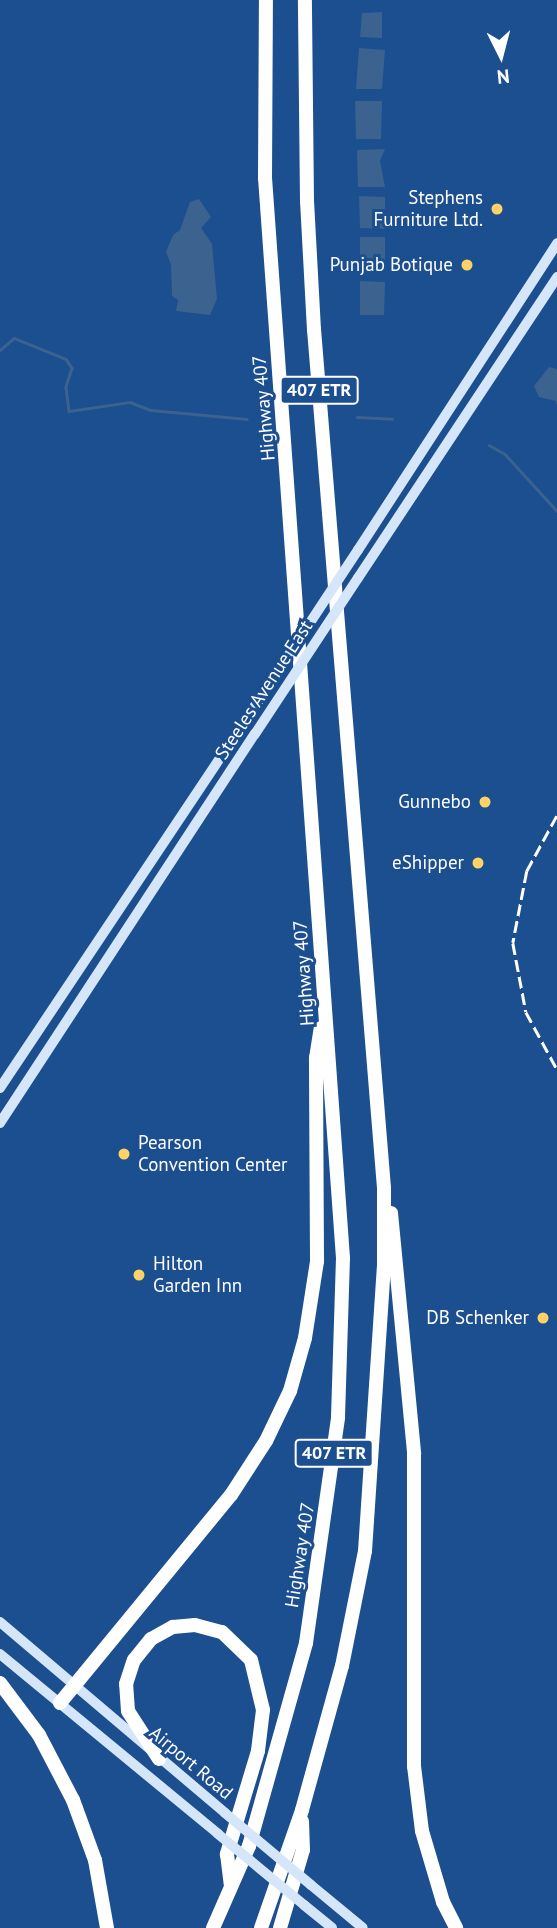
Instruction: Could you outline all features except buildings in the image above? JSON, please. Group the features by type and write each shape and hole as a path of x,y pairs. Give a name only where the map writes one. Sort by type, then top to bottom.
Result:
{"highway":[{"name":"Highway 407","path":"213,1928 277,1759 306,1643 329,1499 338,1417 343,1258 265,178 266,0"},
{"name":"407 ETR","path":"261,1928 302,1810 342,1666 365,1551 379,1362 384,1188 314,330 306,201 305,0"},
{"path":"60,1703 231,1495 266,1441 290,1391 304,1338 317,1261 316,1058 325,1006"},
{"path":"384,1188 392,1219 414,1454 414,1766 422,1830 443,1902 456,1928"},
{"path":"159,1759 128,1712 126,1684 134,1660 151,1639 173,1628 203,1626 222,1632 244,1650 256,1670 263,1710 258,1751 227,1854 231,1886"},
{"path":"0,1683 44,1744 74,1800 95,1860 107,1928"},
{"path":"280,1928 303,1850 302,1810"}],"main road":[{"name":"Steeles Avenue East","path":"0,1088 358,550 557,243"},
{"name":"Steeles Avenue East","path":"0,1123 557,277"},
{"name":"Airport Road","path":"0,1622 72,1688 363,1928"},
{"name":"Airport Road","path":"0,1654 332,1928"}],"water":[{"path":"382,12 382,38 360,37 362,13"},
{"path":"359,48 385,50 382,89 356,89"},
{"path":"355,101 382,101 381,139 356,139"},
{"path":"385,149 380,161 385,187 358,187 357,150"},
{"path":"359,196 385,197 385,229 360,228"},
{"path":"199,199 211,217 201,228 212,244 217,299 210,315 176,311 178,300 172,296 171,265 166,252 173,235 180,230 190,202"},
{"path":"360,237 385,237 385,272 360,272"},
{"path":"360,281 385,282 384,315 360,315"},
{"path":"549,367 557,369 557,407 556,401 539,397 534,386"}],"waterway":[{"path":"0,350 14,338 66,359 72,368 66,387 69,411 130,402 151,410 247,419"},
{"path":"357,417 392,419"},
{"path":"489,445 505,454 557,511"}],"railway":[{"path":"557,816 527,871 513,943 526,1012 557,1069"}],"place":[{"name":"Stephens Furniture Ltd.","path":"497,209"},
{"name":"Punjab Botique","path":"467,265"},
{"name":"Gunnebo","path":"485,802"},
{"name":"eShipper","path":"478,863"},
{"name":"Pearson Convention Center","path":"124,1154"},
{"name":"Hilton Garden Inn","path":"139,1275"},
{"name":"DB Schenker","path":"543,1318"}]}
